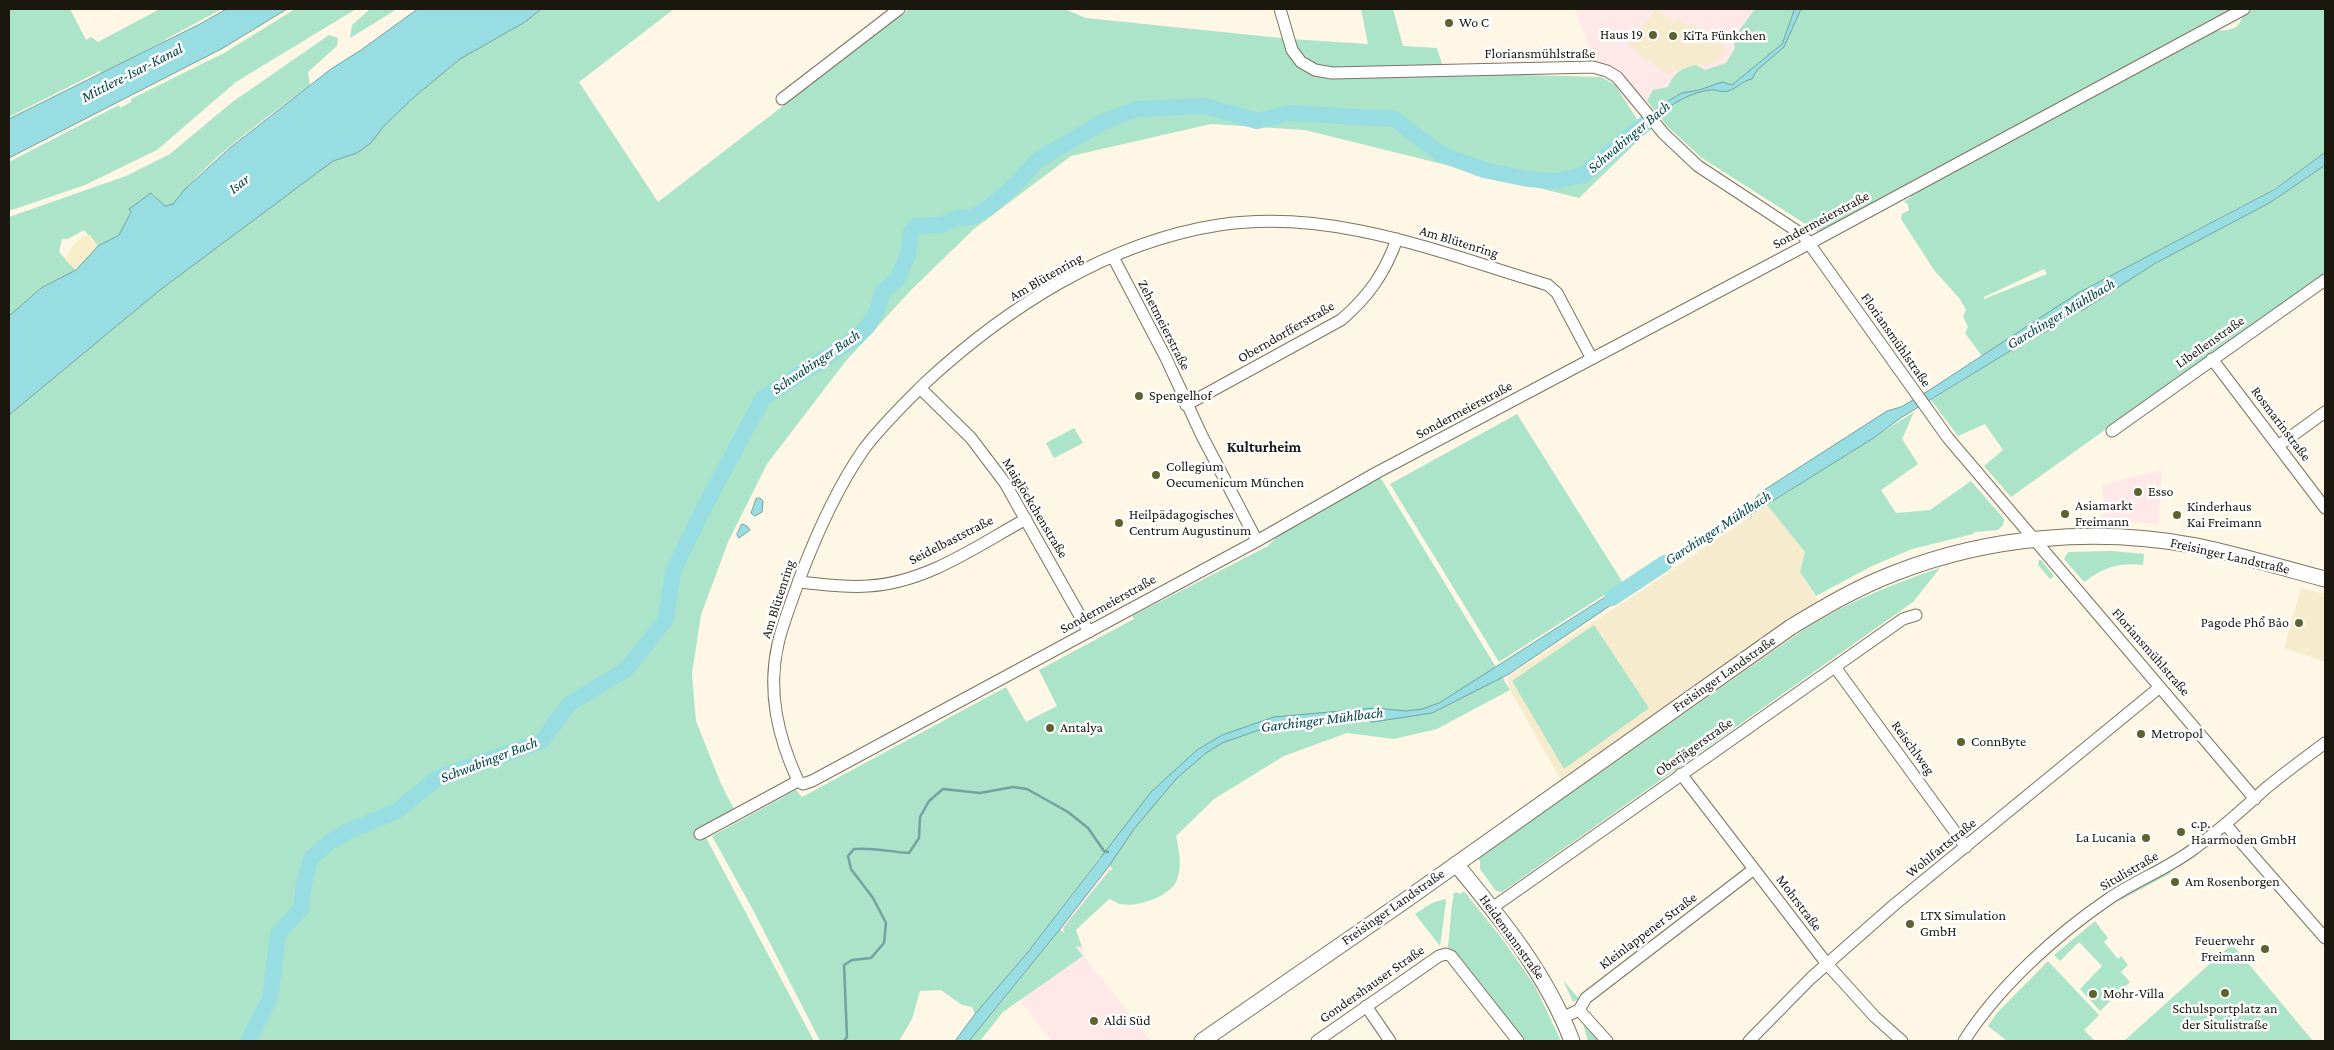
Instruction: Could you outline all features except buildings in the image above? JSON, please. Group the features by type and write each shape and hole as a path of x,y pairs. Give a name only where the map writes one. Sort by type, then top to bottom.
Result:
{"main road":[{"name":"Freisinger Landstraße","path":"1202,1041 1791,627 1827,605 1895,573 1972,550 2034,540 2091,537 2159,541 2214,550 2325,579"},
{"name":"Heidemannstraße","path":"1456,864 1492,908 1538,970 1572,1041"}],"street":[{"path":"782,99 899,9"},
{"name":"Floriansmühlstraße","path":"1280,9 1292,50 1301,62 1315,70 1332,73 1421,72 1493,68 1601,68 1617,77 1655,124 1698,166 1800,233 1810,243 1924,407 1975,472 2255,799"},
{"name":"Sondermeierstraße","path":"700,834 798,781 803,784 812,781 1089,632 1376,473 1810,243 2244,9"},
{"name":"Am Blütenring","path":"798,781 781,741 777,725 773,686 777,646 808,555 850,471 880,428 960,351 1026,303 1113,257 1179,232 1263,221 1328,224 1396,239 1548,285 1557,293 1592,358"},
{"name":"Oberndorfferstraße","path":"1186,405 1341,320 1357,306 1379,279 1396,239"},
{"name":"Zehetmeierstraße","path":"1113,257 1166,358 1186,405 1257,540"},
{"name":"Libellenstraße","path":"2112,430 2325,280"},
{"name":"Rosmarinstraße","path":"2212,359 2325,508"},
{"name":"Maiglöckchenstraße","path":"920,388 949,415 977,446 1006,483 1089,632"},
{"path":"2278,446 2325,412"},
{"name":"Seidelbaststraße","path":"799,582 838,586 869,586 919,576 1026,519"},
{"name":"Oberjägerstraße","path":"1492,908 1903,620 1916,615"},
{"name":"Reischlweg","path":"1835,667 1966,847"},
{"name":"Wohlfartstraße","path":"1749,1041 1826,964 2160,686"},
{"name":"Situlistraße","path":"1964,1041 1988,1005 2003,989 2080,921 2110,898 2170,865 2226,825 2255,799 2325,743"},
{"name":"Mohrstraße","path":"1681,774 1826,964 1875,1017 1902,1041"},
{"path":"2226,825 2323,935"},
{"name":"Kleinlappener Straße","path":"1562,1018 1579,1010 1586,998 1754,869"},
{"name":"Gondershauser Straße","path":"1317,1041 1439,956 1446,954 1451,956 1518,1041"},
{"path":"1366,1006 1390,1041"},
{"path":"1579,1010 1607,1041"}],"shaded area":[{"path":"1575,9 1783,9 1748,52 1632,109 1615,85 1601,77"},
{"name":"KiTa Fünkchen","path":"1656,9 1675,23 1678,19 1690,27 1693,24 1727,49 1715,63 1676,71 1673,69 1668,75 1628,45"},
{"path":"2162,470 2158,524 2096,520 2104,513 2102,485"},
{"path":"1767,505 1805,552 1800,572 1827,615 1569,794 1510,690 1507,677 1638,593"},
{"path":"2301,588 2325,594 2325,662 2284,648"},
{"path":"1109,866 1120,875 1076,931 1086,959 1151,1041 1051,1041 1020,1000 1083,956 1060,929"}],"green space":[{"path":"9,9 70,9 86,40 91,37 98,42 160,9 222,9 101,73 100,71 9,117"},
{"path":"295,9 356,9 236,82 157,150 85,185 9,211 9,162 119,105 120,108 131,102 131,99 224,53"},
{"path":"370,9 397,9 350,38 352,25"},
{"path":"541,9 674,9 579,82 658,202 909,9 1064,9 1086,18 1291,39 1368,44 1361,9 1393,9 1403,46 1437,48 1445,73 1601,77 1615,85 1646,133 1579,198 1305,130 1211,124 1071,156 974,229 911,290 845,362 767,464 728,542 701,615 692,673 696,721 721,784 735,811 704,834 814,1041 9,1041 9,415 160,290 333,161 357,153 371,143 383,127 413,98 460,59 525,22"},
{"path":"1755,9 2234,9 1818,232 1702,158 1668,127 1647,101 1653,90 1668,87 1673,78 1686,68 1696,65 1705,70 1726,63 1735,48 1733,39"},
{"path":"2253,9 2325,9 2325,153 2275,188 2078,293 1982,356 1965,333 1968,327 1963,316 1966,310 1960,299 1934,270 1901,219 1902,214 1909,210 1908,205 1904,201 1910,198 1915,191 2215,30 2229,30 2237,26 2243,14","holes":["2044,269 2047,274 1984,299 1984,297"]},
{"path":"329,35 338,38 337,46 308,72 310,85 237,140 202,171 173,205 165,206 152,193 131,212 119,235 98,246 84,230 68,239 62,239 59,252 76,270 40,288 9,316 9,217 126,176 170,154 231,103"},
{"path":"2325,165 2325,273 2011,497 1984,466 2003,450 1985,424 1958,436 1931,400 2033,337 2054,327 2059,320 2070,312 2083,310 2154,264 2271,202"},
{"path":"1914,412 1902,439 1918,464 1881,490 1896,513 1930,510 1971,481 2004,519 2003,525 1998,530 1974,532 1973,534 1912,549 1872,566 1816,596 1800,572 1805,552 1767,505"},
{"path":"1517,414 1623,583 1499,662 1390,484"},
{"path":"1074,428 1083,443 1054,458 1046,443"},
{"path":"1380,477 1510,690 1437,729 1394,739 1347,733 1284,756 1214,799 1176,836 1180,865 1176,882 1172,887 1159,897 1143,903 1127,905 1109,899 1076,930 1082,947 1075,946 1083,956 1003,1012 980,1041 969,1041 1060,929 1065,934 1063,928 1109,871 1113,869 1100,857 1028,952 975,1014 972,1007 962,1005 941,990 920,991 912,1019 899,1041 820,1041 753,910 712,836 796,790 802,797 1006,687 1026,722 1057,706 1039,670 1134,619 1132,616 1268,546 1284,529"},
{"path":"2112,551 2144,554 2143,565 2126,564 2111,567 2084,582 2064,559 2068,552"},
{"path":"2039,560 2054,576 2050,579 2038,565"},
{"path":"1940,568 1913,602 1502,892 1496,891 1480,869 1478,858 1805,629 1837,610 1871,594"},
{"path":"1594,625 1649,708 1564,769 1512,681"},
{"path":"2170,870 2171,873 2117,902 2127,894"},
{"path":"1464,891 1503,940 1535,986 1561,1041 1524,1041 1456,953 1448,947 1454,896 1452,895 1456,892 1460,894"},
{"path":"1445,899 1440,946 1415,914 1432,903"},
{"path":"2095,921 2108,938 2104,942 2118,959 2121,956 2128,965 2121,972 2130,982 2100,1011 2080,989 2102,966 2079,942 2060,961 2054,955"},
{"name":"Schulsportplatz an der Situlistraße","path":"2232,944 2313,1041 2124,1041"},
{"path":"2048,961 2099,1015 2084,1030 2095,1041 2007,1041 1988,1026 1997,1013"},
{"path":"1563,980 1579,999 1573,1002"},
{"path":"1582,1020 1601,1041 1588,1041"}],"sand":[{"path":"90,235 98,246 76,270 65,260 77,241"}],"water":[{"name":"Mittlere-Isar-Kanal","path":"227,9 287,9 223,48 9,158 9,119"},
{"name":"Isar","path":"418,9 541,9 525,22 460,59 413,98 383,127 371,143 357,153 333,161 160,290 9,415 9,316 41,288 76,270 98,246 119,235 131,212 129,209 151,193 165,206 173,204 185,189 231,147 331,69"},
{"path":"1795,9 1801,9 1784,47 1757,70 1752,79 1728,91 1709,90 1687,97 1657,116 1632,139 1627,136 1661,105 1682,93 1699,90 1722,82 1732,85 1782,44"},
{"path":"2325,153 2325,165 2271,202 2154,264 2083,310 2068,314 2050,329 2033,337 1902,417 1872,439 1673,563 1651,579 1646,571 1750,505 1761,492 1887,411 1901,407 1928,391 2078,293 2275,189"},
{"path":"760,498 763,501 762,512 755,516 751,513 756,499"},
{"path":"742,524 750,530 739,538 737,535"},
{"path":"1628,583 1633,590 1509,674 1432,713 1373,722 1348,718 1328,722 1307,721 1265,728 1222,743 1206,753 1176,779 1134,829 1109,866 1060,929 969,1041 955,1041 975,1014 1028,952 1151,792 1197,750 1222,735 1274,717 1375,708 1406,711 1422,709 1439,703"}],"waterway":[{"name":"Schwabinger Bach","path":"248,1041 270,999 278,934 301,909 304,883 311,858 331,841 351,830 397,811 437,778 542,741 569,704 627,669 666,619 673,571 707,502 763,398 856,338 868,326 877,311 883,291 897,280 908,255 911,232 916,226 940,225 957,218 972,217 987,209 1016,184 1038,160 1101,123 1136,109 1205,106 1257,121 1290,113 1394,119 1441,154 1484,170 1528,179 1556,181 1583,175 1646,123"},
{"name":"Garchinger Mühlbach","path":"1612,598 1665,563"},
{"name":"Garchinger Mühlbach","path":"844,1041 847,1037 844,965 852,960 871,958 884,943 886,923 873,898 851,869 848,856 854,849 909,853 919,838 920,817 929,801 943,789 980,793 1013,787 1027,789 1068,812 1088,828 1104,851 1108,852"}],"place":[{"name":"Wo C","path":"1449,23"},
{"name":"Haus 19","path":"1653,35"},
{"name":"KiTa Fünkchen","path":"1673,36"},
{"name":"Spengelhof","path":"1139,396"},
{"name":"Collegium Oecumenicum München","path":"1156,475"},
{"name":"Esso","path":"2138,492"},
{"name":"Asiamarkt Freimann","path":"2065,514"},
{"name":"Kinderhaus Kai Freimann","path":"2177,515"},
{"name":"Heilpädagogisches Centrum Augustinum","path":"1119,523"},
{"name":"Pagode Phổ Bảo","path":"2299,623"},
{"name":"Antalya","path":"1050,728"},
{"name":"Metropol","path":"2141,734"},
{"name":"ConnByte","path":"1961,742"},
{"name":"c.p. Haarmoden GmbH","path":"2181,832"},
{"name":"La Lucania","path":"2146,838"},
{"name":"Am Rosenborgen","path":"2175,882"},
{"name":"LTX Simulation GmbH","path":"1910,924"},
{"name":"Feuerwehr Freimann","path":"2265,949"},
{"name":"Schulsportplatz an der Situlistraße","path":"2225,993"},
{"name":"Mohr-Villa","path":"2093,994"},
{"name":"Aldi Süd","path":"1094,1021"}],"district":[{"name":"Kulturheim","path":"1264,447"}]}
